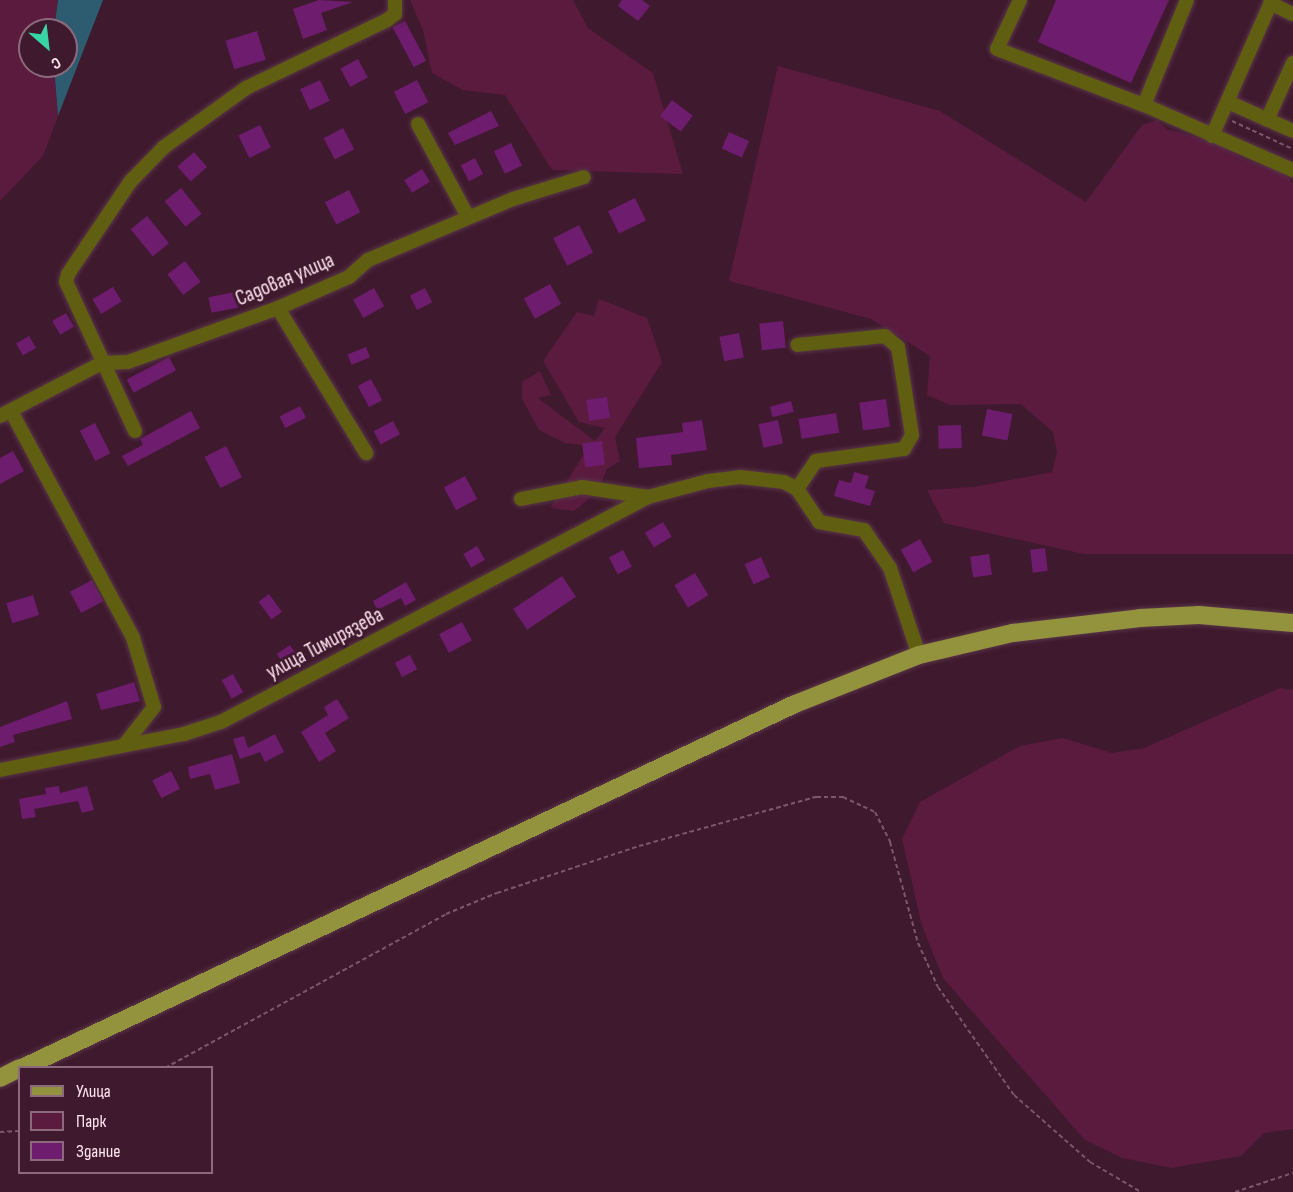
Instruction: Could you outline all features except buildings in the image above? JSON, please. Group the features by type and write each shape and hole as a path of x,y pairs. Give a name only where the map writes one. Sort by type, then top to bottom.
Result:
{"main road":[{"path":"25,1066 795,704 919,655 1013,633 1140,618 1199,615 1293,623"},
{"path":"0,1078 18,1069"}],"street":[{"path":"135,431 66,282 130,182 201,117 246,88 387,20 395,14 395,0"},
{"path":"1020,0 998,49 1144,105 1293,170"},
{"path":"1144,105 1187,0"},
{"path":"1212,135 1271,2 1293,14"},
{"path":"1267,120 1293,63"},
{"path":"1228,102 1293,131"},
{"path":"418,124 468,218"},
{"name":"Садовая улица","path":"5,414 102,363 128,362 278,308 349,277 368,260 468,218 584,177"},
{"path":"278,308 366,453"},
{"path":"797,345 885,336 898,347 912,435 904,449 816,461 797,489"},
{"path":"5,414 132,638 154,707 125,744"},
{"path":"521,499 582,487 648,496 740,477 776,480 797,489 819,522 864,530 873,538 890,568 919,655"},
{"name":"улица Тимирязева","path":"0,770 221,722 648,496"}],"path":[{"path":"1222,116 1293,149"},
{"path":"169,1066 446,914 497,893 639,846 816,797 843,797 874,812 890,842 918,943 938,987 1014,1095 1090,1162 1141,1192"},
{"path":"0,1132 18,1131"},
{"path":"1235,1192 1293,1173"}],"green space":[{"path":"0,0 58,0 56,18 18,18 18,78 55,78 58,116 43,156 0,201"},
{"path":"410,0 573,0 588,28 653,73 683,174 552,170 505,95 463,90 432,73 423,30"},
{"path":"778,66 940,111 1086,202 1142,125 1157,120 1167,129 1214,142 1246,160 1286,174 1293,184 1293,554 1084,554 944,523 927,490 974,487 1052,472 1057,452 1053,432 1021,404 950,405 927,395 930,356 871,319 729,281"},
{"path":"599,299 647,318 662,362 615,437 620,461 607,469 597,492 574,511 550,508 589,446 565,443 539,430 522,399 522,382 540,371 551,395 538,398 595,441 605,428 579,422 543,361 577,312 594,316"},
{"path":"1280,688 1293,690 1293,1129 1264,1133 1241,1156 1171,1168 1122,1158 1085,1140 943,978 922,926 902,839 920,802 1020,746 1063,738 1112,753 1144,748"}],"water":[{"path":"58,0 103,0 78,64 78,18 56,18"},
{"path":"55,78 73,78 58,116"}]}
